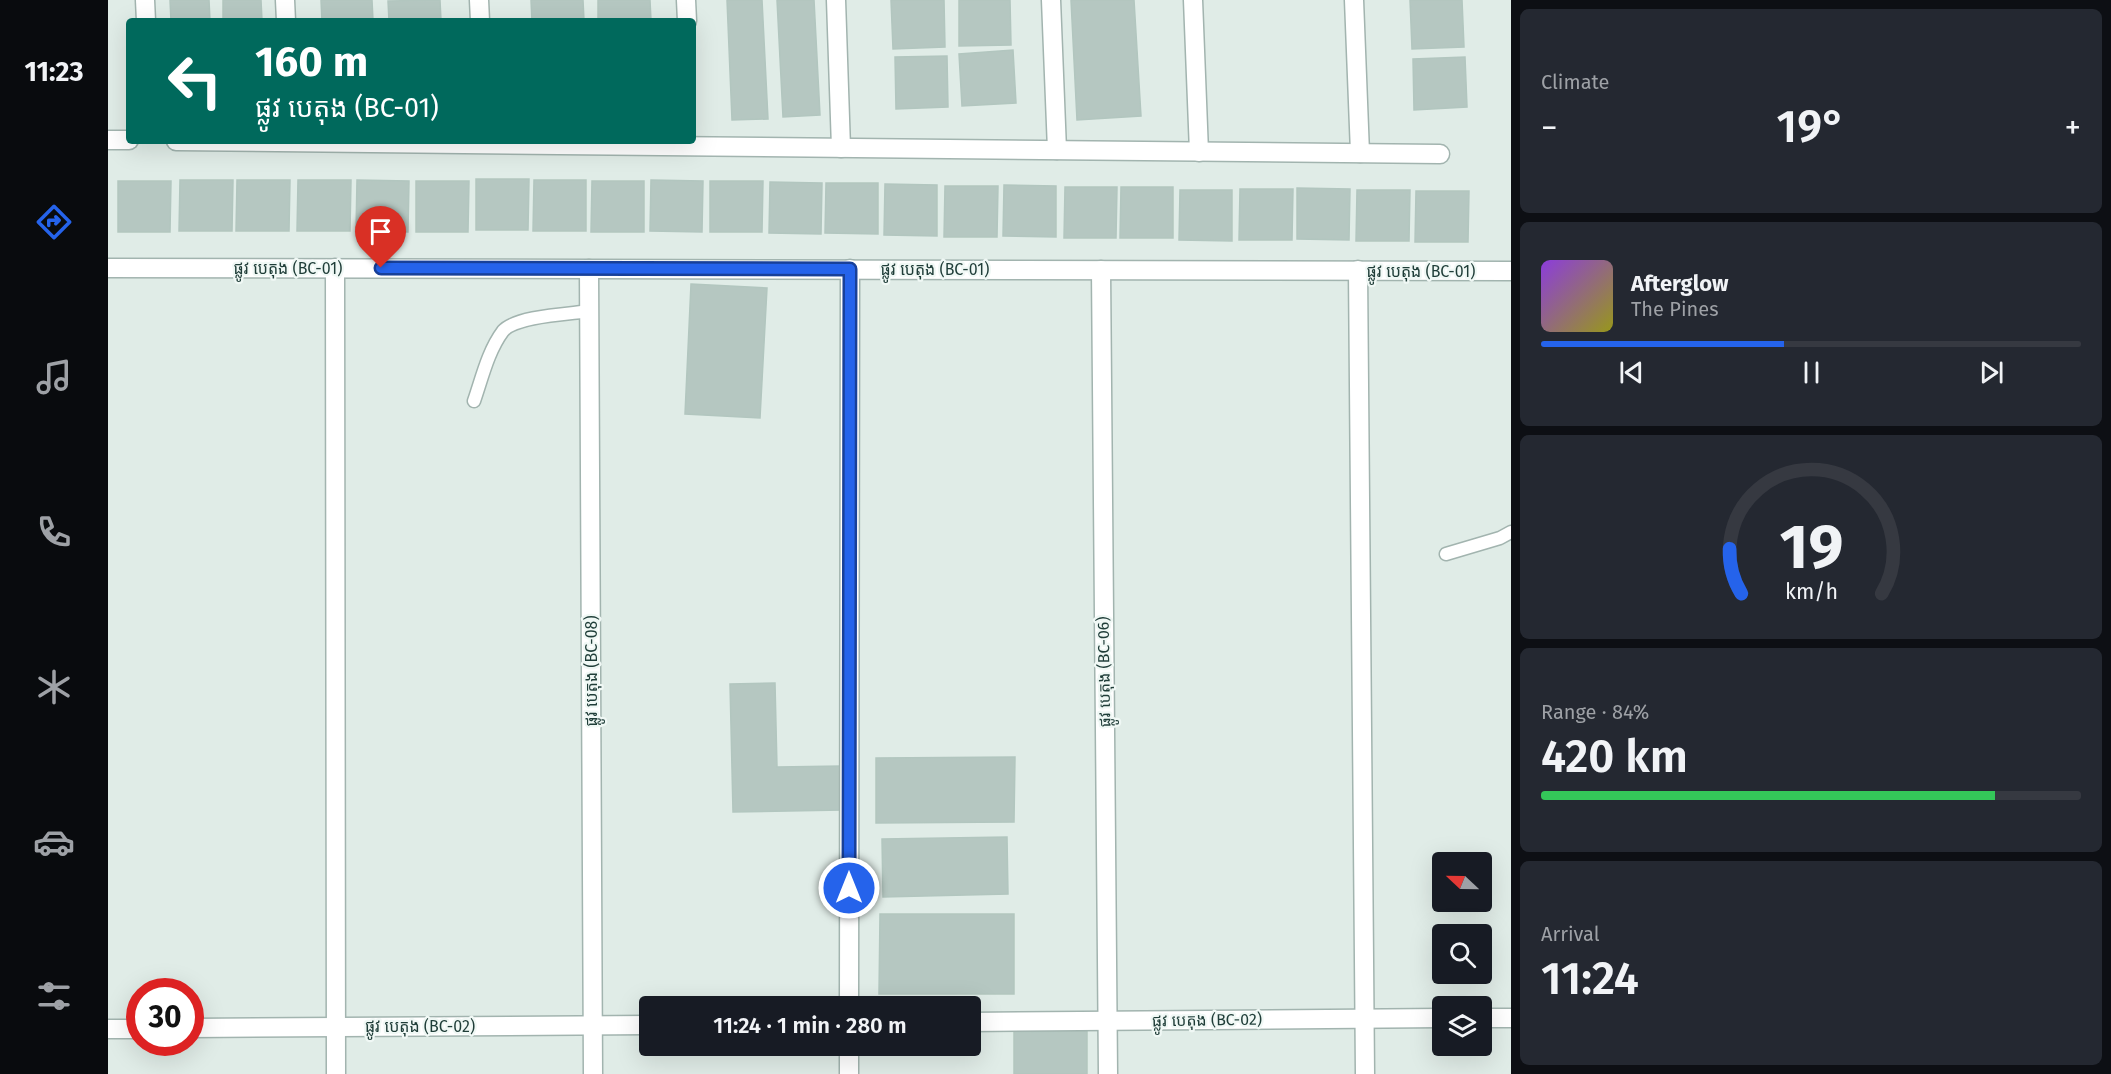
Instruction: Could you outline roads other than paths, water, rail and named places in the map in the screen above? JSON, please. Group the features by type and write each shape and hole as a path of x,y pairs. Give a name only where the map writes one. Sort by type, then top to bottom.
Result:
{"street":[{"path":"145,0 146,18"},
{"path":"285,0 286,18"},
{"path":"479,0 480,18"},
{"path":"686,0 687,18"},
{"path":"836,0 841,148"},
{"path":"1051,0 1057,150"},
{"path":"1193,0 1199,152"},
{"path":"1354,0 1360,153"},
{"path":"108,140 126,140"},
{"path":"692,144 841,148 1440,154"},
{"name":"ផ្លូវ បេតុង (BC-01)","path":"108,268 1511,271"},
{"path":"335,268 336,1074"},
{"name":"ផ្លូវ បេតុង (BC-08)","path":"589,269 593,1074"},
{"path":"849,996 850,269"},
{"name":"ផ្លូវ បេតុង (BC-06)","path":"1101,270 1108,1074"},
{"path":"1358,270 1365,1074"},
{"name":"ផ្លូវ បេតុង (BC-02)","path":"981,1022 1432,1018"},
{"path":"1492,1018 1511,1018"},
{"name":"ផ្លូវ បេតុង (BC-02)","path":"204,1028 639,1025"},
{"path":"108,1029 126,1029"},
{"path":"849,1056 849,1074"}],"lane":[{"path":"474,401 490,356 504,330 526,319 590,311"},
{"path":"1446,554 1500,538 1511,532"}]}
